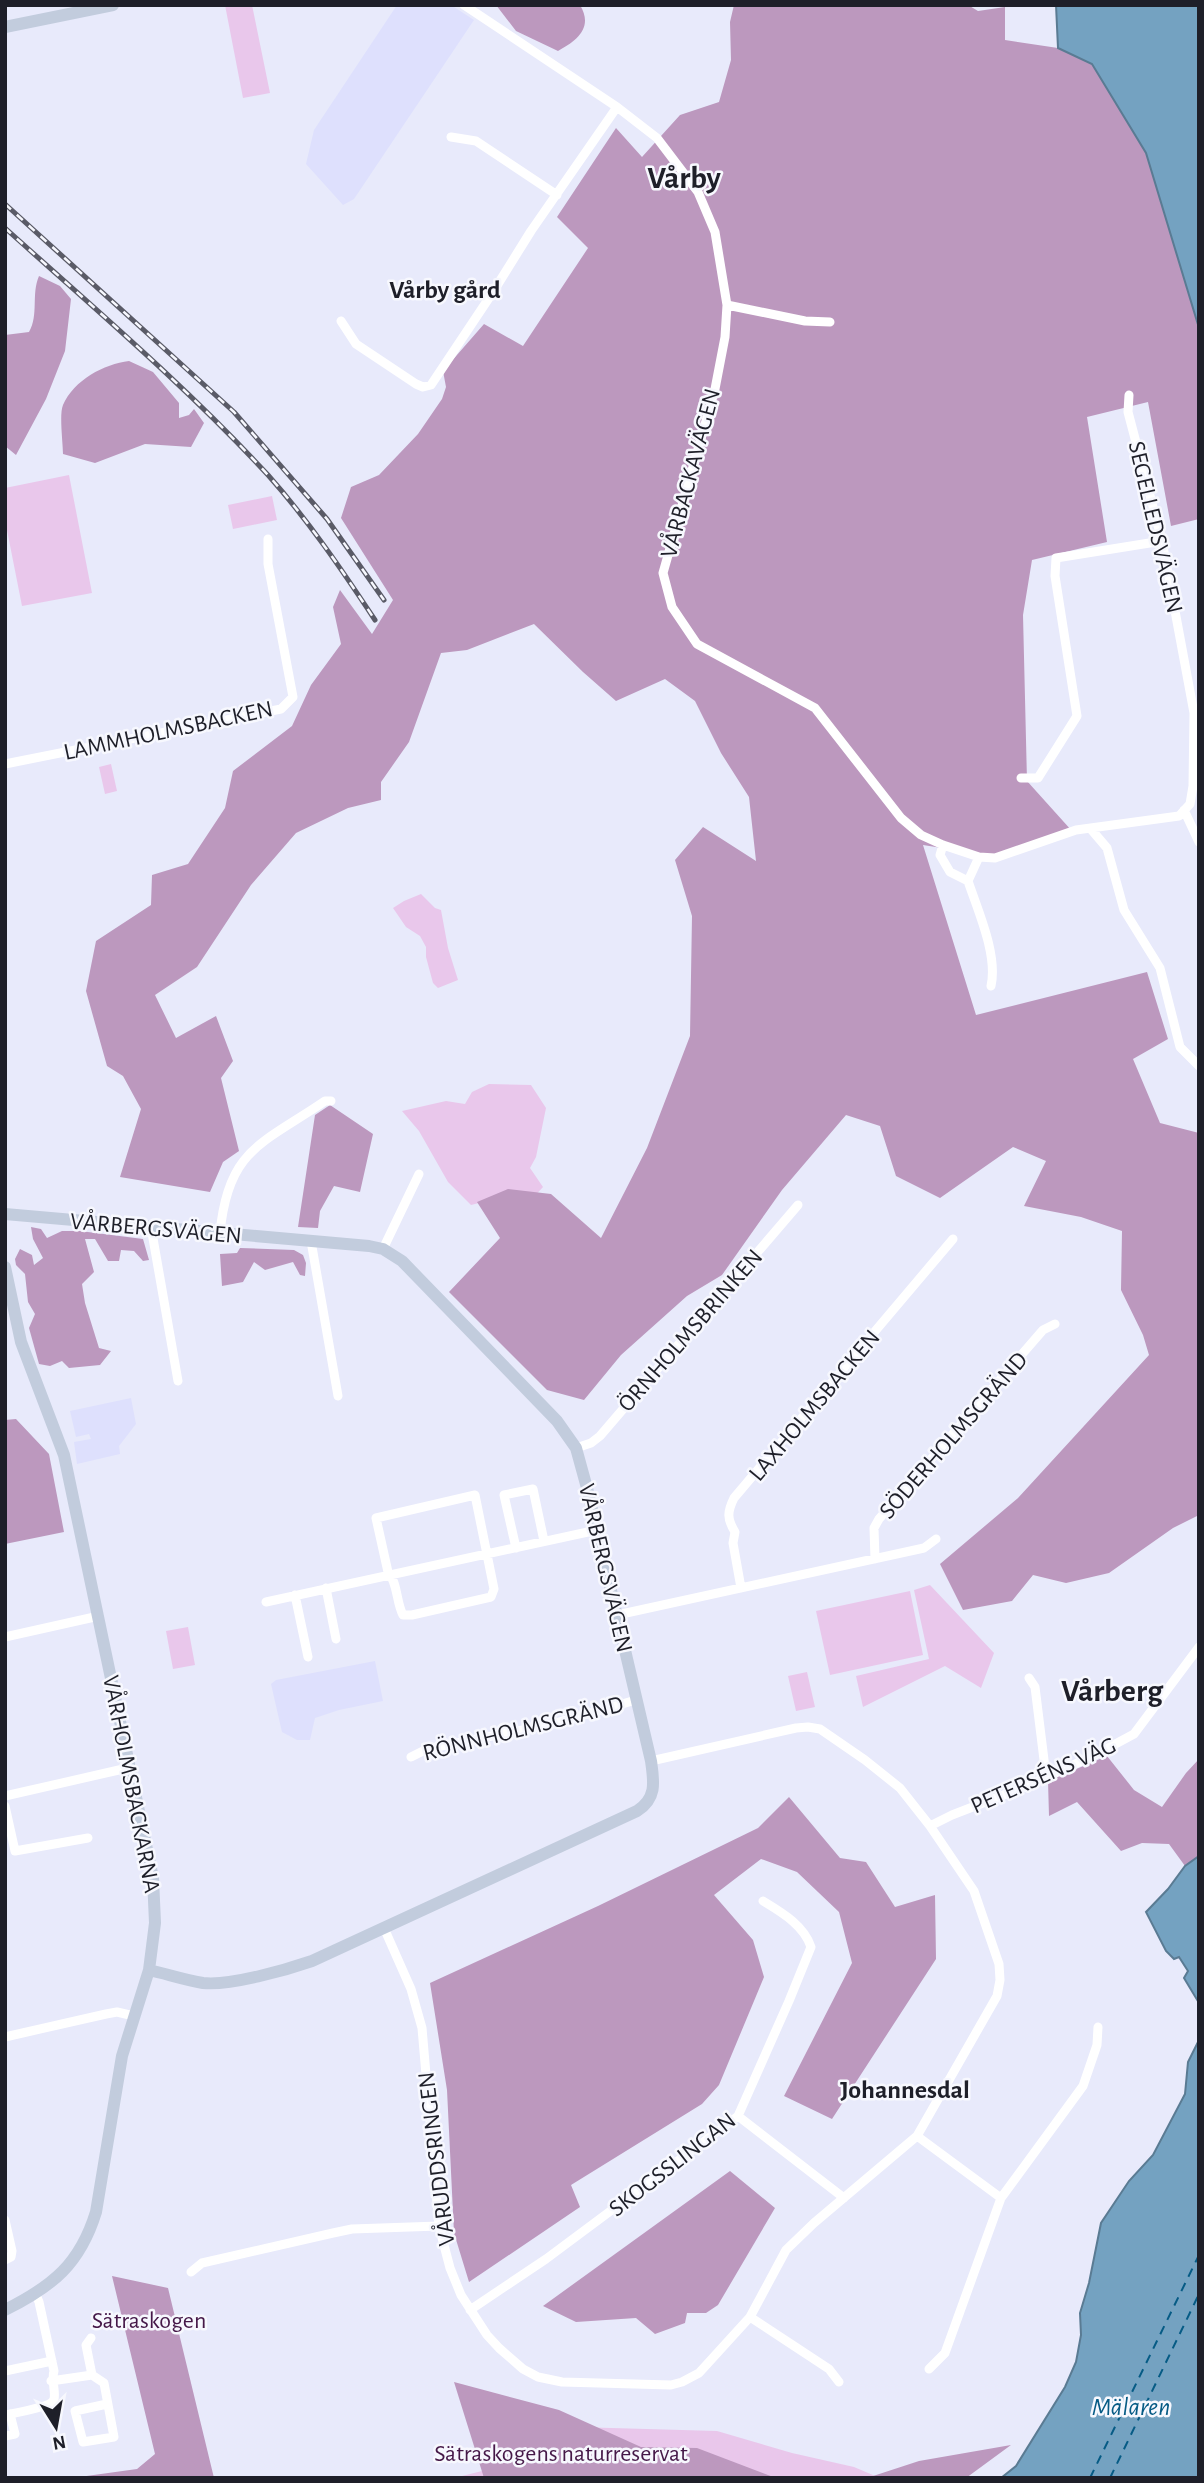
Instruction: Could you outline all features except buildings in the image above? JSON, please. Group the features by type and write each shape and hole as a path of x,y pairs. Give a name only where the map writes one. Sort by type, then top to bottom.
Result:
{"street":[{"path":"5,27 113,5"},
{"name":"VÅRBACKAVÄGEN","path":"464,5 617,107 657,138 698,192 715,232 727,305 725,337 715,389 663,573 672,607 697,644 815,708 901,818 921,835 979,857 995,858 1076,830 1090,828"},
{"path":"341,321 356,344 416,384 424,387 431,385 531,231 617,107"},
{"path":"451,137 476,141 557,195"},
{"path":"727,305 805,321 830,322"},
{"name":"SEGELLEDSVÄGEN","path":"1129,395 1128,412 1162,541 1194,713 1193,786 1190,804 1184,810"},
{"name":"LAMMHOLMSBACKEN","path":"5,764 281,709 293,697 268,564 268,539"},
{"path":"1021,778 1038,778 1077,716 1055,576 1056,558 1162,541"},
{"path":"1090,828 1179,816 1184,810 1199,842"},
{"path":"1090,828 1107,848 1124,910 1160,968 1180,1047 1199,1066"},
{"path":"943,845 940,855 950,872 968,881"},
{"path":"979,857 968,881 986,936 993,975 991,986"},
{"path":"220,1233 223,1205 232,1177 239,1166 257,1146 325,1101 331,1101"},
{"path":"383,1250 419,1174"},
{"name":"ÖRNHOLMSBRINKEN","path":"576,1448 591,1443 600,1436 798,1205"},
{"name":"VÅRBERGSVÄGEN","path":"5,1214 311,1241 383,1250 402,1261 557,1422 576,1448 650,1761 653,1794 644,1807 298,1966 227,1982 203,1983 149,1970"},
{"path":"151,1227 178,1381"},
{"name":"LAXHOLMSBACKEN","path":"741,1588 733,1544 735,1532 729,1522 727,1510 953,1239"},
{"path":"311,1241 338,1396"},
{"name":"VÅRHOLMSBACKARNA","path":"5,1267 8,1292 26,1358 64,1455 132,1767 154,1886 155,1923 149,1970 122,2056 96,2212 90,2232 78,2255 62,2274 36,2295 5,2311"},
{"name":"SÖDERHOLMSGRÄND","path":"875,1559 874,1528 879,1519 1043,1330 1055,1324"},
{"path":"516,1548 504,1495 533,1489 544,1541"},
{"path":"475,1495 487,1555 494,1589 491,1597 403,1615 392,1576 388,1572 376,1518 475,1495"},
{"path":"266,1602 597,1530"},
{"name":"SÖDERHOLMSGRÄND","path":"617,1615 924,1548 936,1539"},
{"path":"326,1588 336,1639"},
{"path":"295,1595 308,1657"},
{"path":"5,1637 99,1616"},
{"name":"PETERSÉNS VÄG","path":"930,1826 1096,1755 1134,1734 1199,1647"},
{"path":"1029,1678 1035,1687 1046,1776"},
{"name":"RÖNNHOLMSGRÄND","path":"411,1757 427,1749 552,1724 636,1700"},
{"name":"VÅRUDDSRINGEN","path":"384,1928 411,1989 422,2028 439,2226 450,2268 461,2295 487,2335 512,2361 548,2380 661,2385 682,2382 699,2373 750,2318 786,2250 917,2136 997,1996 999,1964 974,1891 930,1826 896,1784 820,1729 790,1729 650,1761"},
{"path":"5,1796 132,1767"},
{"path":"5,1806 15,1851 89,1838"},
{"name":"SKOGSSLINGAN","path":"470,2310 546,2259 738,2116 811,1947 787,1916 763,1901"},
{"path":"5,2037 117,2012 134,2015"},
{"path":"929,2369 945,2353 1001,2198 1083,2086 1097,2045 1098,2027"},
{"path":"738,2116 844,2198"},
{"path":"917,2136 1001,2198"},
{"path":"5,2260 11,2257 12,2251 6,2224"},
{"path":"191,2272 202,2263 333,2232 439,2226"},
{"path":"5,2436 15,2434 8,2414 51,2404 54,2399 51,2381 54,2371 36,2295"},
{"path":"750,2318 829,2369 839,2382"},
{"path":"91,2338 86,2345 92,2375"},
{"path":"5,2371 52,2361"},
{"path":"51,2381 92,2375 104,2383 114,2437 83,2442 75,2412 107,2404"}],"shaded area":[{"path":"397,5 451,5 474,20 354,199 343,205 306,164 314,130"},
{"path":"131,1398 136,1424 119,1446 120,1454 77,1464 74,1442 91,1439 89,1434 76,1437 70,1411"},
{"path":"375,1661 383,1701 315,1718 310,1740 297,1740 282,1732 271,1684 276,1680"}],"green space":[{"path":"225,5 252,5 270,93 243,98"},
{"path":"496,5 580,5 584,13 584,27 577,38 558,51 516,31"},
{"path":"734,5 968,5 978,11 1005,7 1005,40 1058,48 1092,64 1146,153 1199,328 1199,519 1171,526 1148,402 1087,417 1107,542 1032,560 1023,615 1027,781 1072,831 993,856 923,845 976,1015 1147,972 1168,1039 1133,1059 1160,1123 1199,1133 1199,1515 1173,1528 1109,1573 1066,1583 1033,1575 1012,1601 963,1610 940,1564 1018,1498 1149,1355 1143,1335 1121,1290 1122,1231 1081,1217 1024,1206 1046,1161 1013,1147 940,1198 896,1176 880,1126 846,1115 782,1190 722,1275 687,1296 621,1355 584,1400 547,1390 449,1292 500,1238 477,1202 508,1189 551,1194 601,1238 647,1148 690,1036 692,916 675,860 703,827 756,861 749,797 721,753 695,701 665,679 616,701 534,624 467,650 441,653 409,742 381,782 381,800 348,808 296,833 251,885 197,967 155,995 176,1038 216,1016 233,1061 221,1078 239,1151 223,1162 210,1192 120,1177 141,1109 123,1076 107,1066 86,991 96,941 151,905 152,875 188,864 225,808 233,771 292,726 311,685 341,644 333,607 340,590 372,634 393,600 341,518 351,487 379,475 418,434 442,399 446,387 443,371 484,324 523,346 588,248 557,217 616,128 642,157 680,115 719,102 731,60 730,22"},
{"path":"39,276 60,286 71,299 65,351 46,399 16,455 5,446 5,335 29,332 34,319 35,290"},
{"path":"129,361 153,372 179,403 179,418 189,415 194,409 204,423 191,447 145,444 95,463 63,454 61,415 68,396 91,375"},
{"path":"69,475 92,593 22,606 5,520 5,488"},
{"path":"272,496 277,520 233,529 228,505"},
{"path":"111,764 117,791 105,794 99,767"},
{"path":"421,894 435,908 441,910 448,948 458,980 438,988 433,983 426,947 420,936 406,927 393,908"},
{"path":"489,1084 531,1085 546,1108 536,1157 530,1168 543,1187 531,1200 487,1201 471,1205 448,1182 419,1131 402,1111 446,1101 465,1104 472,1092"},
{"path":"330,1105 373,1134 360,1192 334,1186 320,1211 318,1228 298,1227 315,1115"},
{"path":"31,1227 41,1229 47,1238 62,1231 80,1231 143,1239 149,1260 143,1261 134,1251 121,1250 119,1261 108,1261 95,1239 85,1239 94,1272 82,1284 85,1303 99,1348 111,1351 100,1365 69,1368 62,1361 50,1366 39,1364 29,1328 35,1314 28,1302 25,1274 16,1265 15,1259 20,1249 32,1255 34,1265 43,1258 33,1239"},
{"path":"240,1248 294,1250 303,1255 306,1263 305,1276 300,1275 293,1262 265,1270 254,1262 243,1282 222,1286 220,1254 237,1253"},
{"path":"16,1419 49,1454 64,1532 5,1544 5,1420"},
{"path":"930,1585 994,1653 981,1688 945,1666 863,1707 856,1676 929,1659 914,1590"},
{"path":"910,1591 923,1655 830,1675 816,1611"},
{"path":"188,1627 195,1665 173,1669 166,1631"},
{"path":"807,1672 815,1707 796,1711 788,1676"},
{"path":"1107,1756 1134,1790 1162,1807 1199,1759 1199,1856 1185,1866 1169,1844 1142,1843 1121,1851 1077,1802 1049,1816 1048,1781"},
{"path":"789,1797 840,1858 866,1862 895,1907 935,1895 936,1959 832,2119 784,2096 852,1963 839,1912 797,1872 761,1859 714,1895 753,1940 764,1977 719,2085 702,2104 571,2185 580,2207 469,2282 454,2233 447,2090 430,1983 598,1906 758,1828"},
{"path":"730,2171 775,2208 718,2305 706,2313 687,2313 685,2323 655,2334 636,2318 576,2322 543,2306"},
{"name":"Sätraskogen","path":"112,2276 168,2288 214,2478 72,2478 137,2469 155,2454"},
{"name":"Sätraskogens naturreservat","path":"454,2382 559,2410 641,2447 697,2448 776,2478 484,2478"},
{"name":"Sätraskogens naturreservat","path":"541,2426 717,2431 792,2453 854,2467 880,2478 454,2478 494,2468"},
{"path":"1011,2445 966,2478 867,2478 919,2461"}],"water":[{"path":"1056,5 1199,5 1199,328 1146,153 1092,64 1058,48"},
{"path":"1199,1856 1199,2003 1184,1978 1188,1971 1179,1957 1174,1959 1166,1951 1146,1912 1185,1866"},
{"name":"Mälaren","path":"1199,2040 1199,2478 1001,2478 1016,2466 1065,2387 1076,2362 1081,2335 1080,2313 1101,2223 1129,2181 1153,2155 1185,2094 1188,2062"}],"ferry route":[{"path":"1090,2478 1199,2255"},
{"path":"1110,2478 1199,2294"}],"railway":[{"path":"5,204 234,412 327,519 384,600"},
{"path":"5,228 173,379 237,442 311,527 375,620"}],"district":[{"name":"Vårby","path":"684,177"},
{"name":"Vårby gård","path":"445,289"},
{"name":"Vårberg","path":"1112,1690"},
{"name":"Johannesdal","path":"905,2089"}]}
